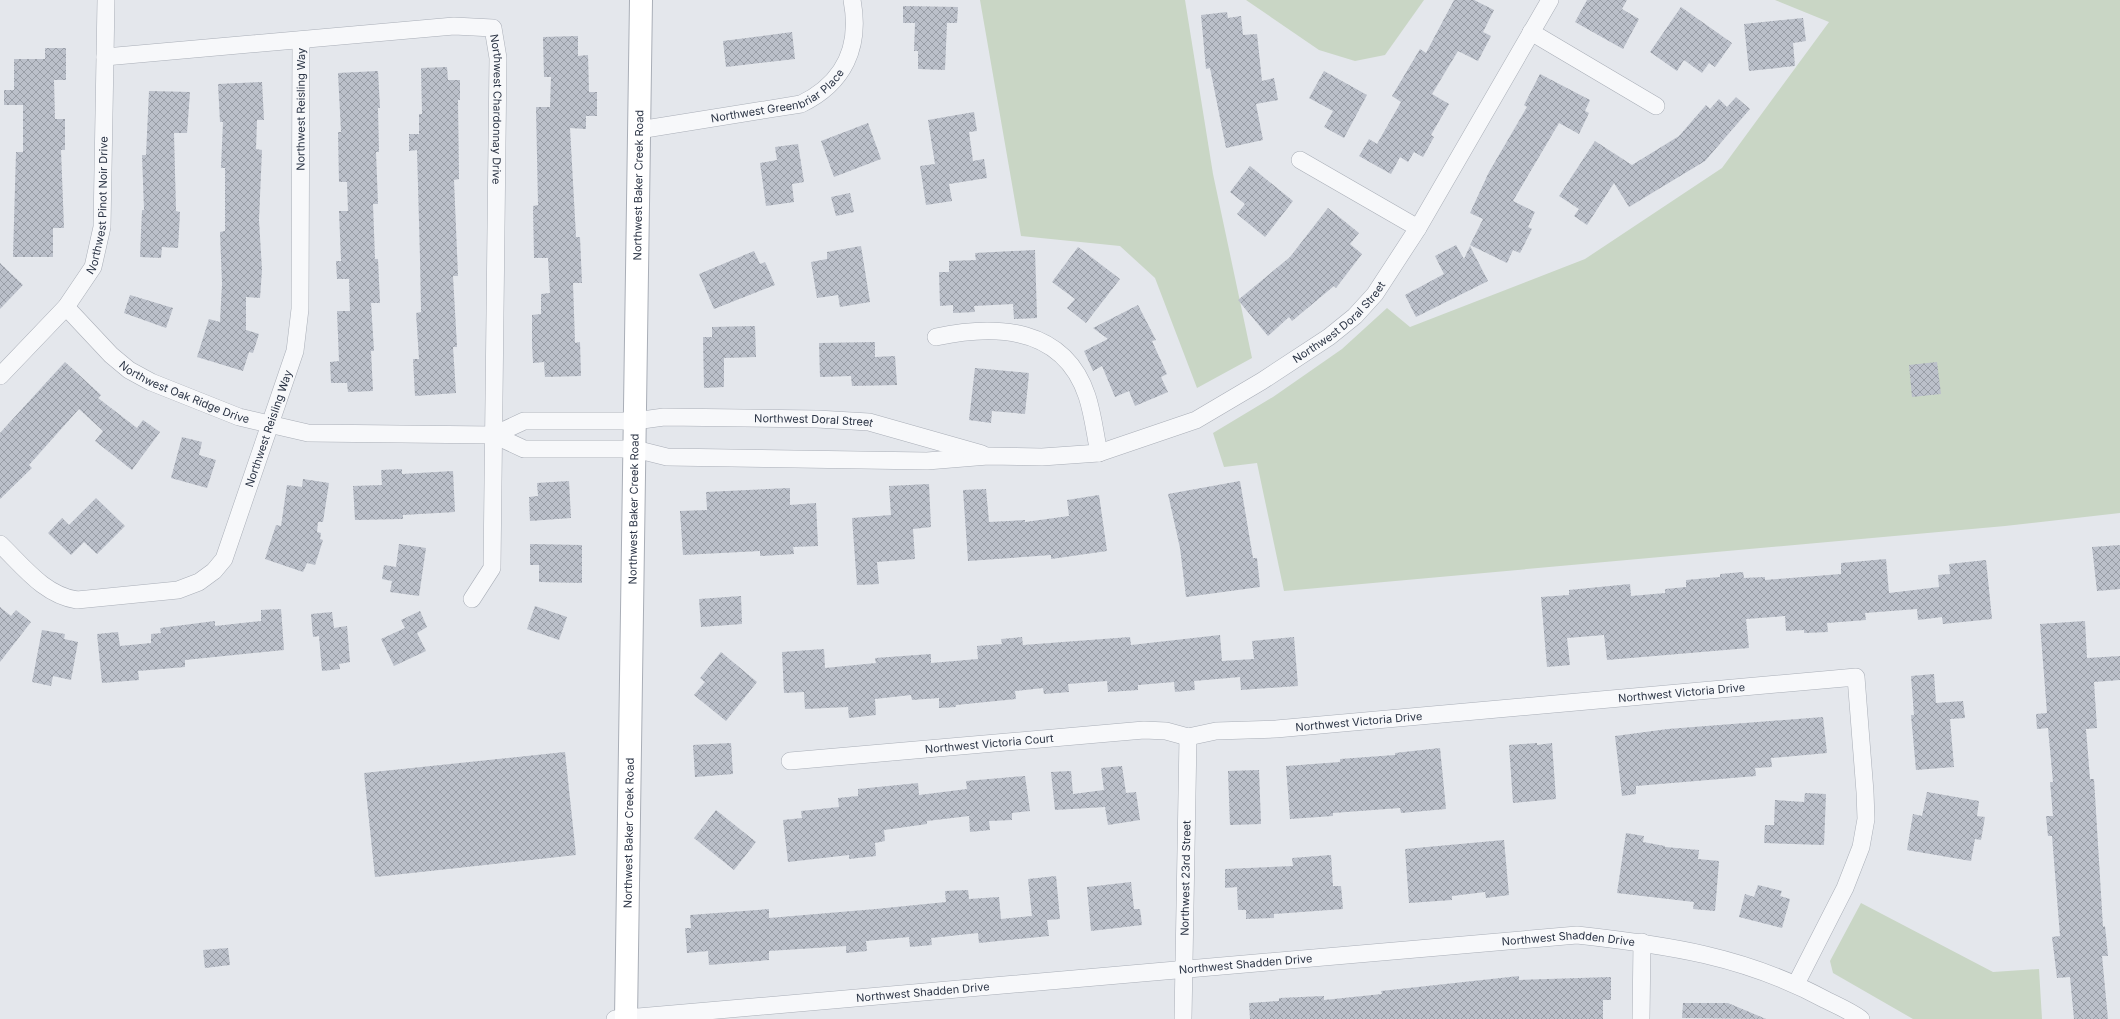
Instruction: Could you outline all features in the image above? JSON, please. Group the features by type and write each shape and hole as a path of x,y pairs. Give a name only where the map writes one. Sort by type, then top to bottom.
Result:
{"main road":[{"name":"Northwest Baker Creek Road","path":"623,1019 635,449 641,0"}],"street":[{"name":"Northwest Pinot Noir Drive","path":"0,376 66,307 92,267 102,227 106,0"},
{"name":"Northwest Greenbriar Place","path":"639,130 801,104 818,96 831,85 850,53 855,34 855,16 852,0"},
{"name":"Northwest Doral Street","path":"635,449 667,457 927,461 988,456 1042,458 1099,452 1196,420 1262,381 1329,337 1355,316 1375,294 1418,228 1550,0"},
{"name":"Northwest Chardonnay Drive","path":"105,57 454,26 493,28 498,58 494,435"},
{"path":"1531,32 1656,106"},
{"name":"Northwest Reisling Way","path":"0,544 40,583 65,598 77,600 178,590 191,586 214,571 224,558 295,351 300,309 301,40"},
{"path":"1300,160 1418,228"},
{"name":"Northwest Oak Ridge Drive","path":"66,307 111,355 129,370 151,382 239,417 308,433 494,435 524,449 635,449"},
{"path":"936,338 962,332 1010,331 1037,339 1061,356 1075,373 1087,396 1099,452"},
{"name":"Northwest Doral Street","path":"635,421 664,417 817,418 869,422 988,456"},
{"name":"Northwest Oak Ridge Drive","path":"494,435 524,421 635,421"},
{"path":"472,599 492,568 494,435"},
{"name":"Northwest Victoria Drive","path":"1188,737 1216,731 1276,729 1856,677 1866,819 1861,847 1845,888 1796,984"},
{"name":"Northwest Victoria Court","path":"790,762 1144,730 1166,731 1188,737"},
{"name":"Northwest 23rd Street","path":"1183,1019 1188,737"},
{"name":"Northwest Shadden Drive","path":"623,1019 1577,935 1642,942 1715,956 1796,984 1861,1019"},
{"path":"1641,1019 1642,942"}],"green space":[{"path":"980,0 1185,0 1213,174 1252,358 1197,388 1155,278 1120,246 1021,236"},
{"path":"1246,0 1424,0 1385,55 1355,61 1319,50"},
{"path":"1775,0 2120,0 2120,513 2005,526 1284,591 1257,463 1224,467 1213,433 1273,397 1342,349 1387,308 1410,327 1585,259 1722,168 1829,22"},
{"path":"1861,903 1993,972 2039,969 2042,1019 1913,1019 1833,973 1830,961"}],"building":[{"path":"1454,0 1474,0 1494,10 1483,32 1491,36 1478,61 1458,51 1432,94 1449,104 1431,135 1434,137 1423,157 1414,152 1408,162 1400,157 1391,174 1359,156 1369,139 1377,144 1401,102 1392,96 1420,49 1426,53"},
{"path":"1587,0 1627,0 1622,9 1639,19 1623,49 1575,22"},
{"path":"903,6 958,7 957,23 947,23 945,70 918,69 918,51 914,51 915,23 903,23"},
{"path":"1681,7 1732,43 1715,67 1709,63 1702,73 1684,60 1677,71 1650,52"},
{"path":"1227,12 1228,18 1241,16 1243,35 1257,34 1262,81 1274,78 1278,100 1256,104 1263,140 1226,148 1210,68 1206,69 1201,15"},
{"path":"1803,18 1806,41 1793,43 1795,66 1749,71 1744,24"},
{"path":"792,32 795,59 726,67 723,41"},
{"path":"578,36 578,56 588,55 589,92 597,92 597,116 586,116 586,129 570,128 576,237 580,237 582,283 573,283 575,343 580,342 581,376 545,377 544,362 533,363 532,344 532,315 541,314 541,294 550,293 548,258 534,258 533,206 538,205 536,107 550,107 551,77 544,77 543,37"},
{"path":"45,48 66,48 66,80 54,80 55,119 65,119 65,150 61,150 64,228 53,228 53,257 13,257 16,152 23,152 23,105 4,105 4,90 14,90 14,59 45,59"},
{"path":"447,67 448,80 460,80 460,100 458,100 459,179 454,180 458,276 453,276 457,347 453,347 456,393 415,396 413,359 419,359 416,313 421,312 420,258 417,150 409,151 409,134 419,134 419,114 422,114 421,68"},
{"path":"378,71 380,108 378,108 379,152 376,152 378,204 373,204 375,259 378,259 380,303 371,303 374,351 371,351 373,391 348,392 347,383 331,383 330,362 339,361 337,311 350,311 349,279 337,279 336,261 341,261 339,211 348,211 347,182 339,182 338,132 341,132 338,73"},
{"path":"1324,71 1367,95 1344,138 1324,127 1333,111 1309,98"},
{"path":"1540,74 1590,100 1585,111 1589,113 1579,134 1559,123 1513,201 1535,212 1528,227 1532,229 1520,253 1513,250 1507,263 1470,245 1483,219 1470,213 1489,172 1527,107 1524,105"},
{"path":"262,82 264,120 257,120 256,149 262,150 259,220 262,270 260,298 246,297 246,330 259,334 253,353 249,352 243,371 197,357 209,319 220,322 222,284 220,232 225,231 225,168 221,168 223,122 220,122 218,84"},
{"path":"149,91 190,92 187,133 174,133 176,211 180,212 178,248 162,247 161,258 140,257 142,210 144,210 142,155 146,155"},
{"path":"1736,97 1750,109 1705,161 1629,207 1614,183 1587,225 1574,216 1579,209 1559,196 1595,141 1632,165 1679,136 1706,105 1710,109 1719,99 1727,107"},
{"path":"974,112 977,131 969,132 973,161 984,159 987,178 949,184 952,201 926,205 920,166 935,164 928,120"},
{"path":"868,123 881,159 834,177 821,141"},
{"path":"798,144 804,182 792,184 794,202 766,206 760,163 777,160 775,147"},
{"path":"1250,166 1293,201 1265,237 1237,214 1245,204 1230,192"},
{"path":"850,193 854,212 836,216 831,197"},
{"path":"1328,208 1359,233 1350,244 1362,254 1336,288 1334,286 1292,321 1289,317 1268,336 1238,300 1290,257"},
{"path":"1456,245 1464,259 1470,246 1488,281 1416,317 1405,295 1444,274 1435,256"},
{"path":"861,246 870,302 840,307 838,295 817,298 811,262 827,259 827,252"},
{"path":"1078,247 1120,279 1086,323 1067,308 1075,299 1052,282"},
{"path":"1035,250 1037,318 1014,319 1013,304 974,306 975,312 953,313 953,305 940,306 939,272 949,272 949,261 976,260 975,253"},
{"path":"754,251 760,264 765,262 775,285 714,309 699,274"},
{"path":"0,263 23,285 0,309"},
{"path":"130,295 173,308 166,328 124,313"},
{"path":"1138,305 1156,340 1152,341 1167,374 1161,377 1168,392 1135,406 1129,391 1115,397 1102,366 1093,371 1084,351 1108,339 1093,328"},
{"path":"755,326 756,357 724,358 724,387 704,388 703,337 712,337 712,327"},
{"path":"875,342 875,357 895,356 897,385 852,386 851,376 820,377 819,343"},
{"path":"65,362 101,395 98,398 137,428 143,420 160,432 132,470 95,441 103,431 79,409 29,465 32,468 0,499 0,433"},
{"path":"1937,362 1941,394 1912,397 1909,365"},
{"path":"975,368 1029,373 1025,414 992,411 991,423 969,420"},
{"path":"182,437 202,442 199,455 216,460 207,488 171,478"},
{"path":"402,469 402,474 453,471 455,512 403,515 403,519 355,520 353,486 382,485 381,470"},
{"path":"303,479 329,483 323,522 318,522 317,532 321,533 320,539 323,540 315,565 307,563 303,572 265,559 276,525 281,526 287,485 302,487"},
{"path":"569,481 571,518 530,521 529,497 538,496 537,483"},
{"path":"1240,481 1253,558 1257,558 1260,587 1186,597 1180,548 1168,494"},
{"path":"929,484 931,527 913,529 915,559 877,562 879,584 857,585 852,518 891,515 889,486"},
{"path":"790,488 790,505 816,503 818,546 793,547 794,554 760,556 760,551 683,555 680,511 707,510 706,492"},
{"path":"986,489 989,522 1025,520 1025,522 1069,516 1067,500 1099,495 1107,551 1051,559 1051,555 968,561 963,490"},
{"path":"96,498 125,526 97,554 84,542 71,555 48,533 62,518 69,525"},
{"path":"399,544 426,548 419,596 390,592 392,581 382,579 384,565 396,567"},
{"path":"530,544 582,545 582,583 539,582 539,565 530,565"},
{"path":"2120,545 2120,589 2097,591 2092,547"},
{"path":"1886,559 1889,593 1939,587 1938,575 1950,574 1949,564 1986,560 1992,619 1943,624 1942,617 1918,620 1917,609 1865,613 1866,620 1827,623 1828,632 1804,633 1804,630 1786,631 1785,616 1746,619 1749,648 1607,660 1604,635 1567,638 1570,665 1547,667 1541,597 1569,595 1569,590 1630,584 1631,596 1665,593 1665,589 1686,587 1686,580 1720,577 1720,574 1743,572 1744,578 1765,577 1765,580 1841,574 1841,563"},
{"path":"741,596 742,624 701,627 699,599"},
{"path":"535,606 567,617 559,640 527,629"},
{"path":"0,607 11,616 16,610 31,622 0,662"},
{"path":"281,609 284,650 185,660 185,667 138,671 139,680 102,683 97,634 118,632 120,646 151,643 151,634 161,633 160,628 215,621 215,626 261,621 261,610"},
{"path":"420,611 427,627 417,633 426,651 394,666 381,639 405,628 401,620"},
{"path":"332,612 334,628 347,626 350,662 339,664 340,669 322,671 319,636 313,637 311,614"},
{"path":"2085,621 2087,658 2120,656 2120,680 2094,682 2097,728 2086,729 2090,779 2094,779 2103,927 2105,926 2108,956 2102,956 2108,1019 2074,1019 2070,977 2057,978 2052,937 2060,936 2052,836 2048,836 2046,816 2053,816 2050,782 2053,782 2048,728 2037,729 2036,714 2047,713 2040,624"},
{"path":"42,630 65,634 64,639 78,642 71,680 53,676 51,686 32,682"},
{"path":"1220,635 1222,661 1254,659 1252,641 1294,637 1298,686 1241,690 1240,677 1194,681 1195,690 1175,692 1174,682 1138,685 1138,690 1108,692 1107,681 1068,684 1069,692 1044,694 1043,688 1015,691 1016,699 956,705 956,707 939,708 939,698 912,700 911,695 875,699 876,715 849,718 848,707 805,709 804,692 784,693 782,652 824,649 825,668 876,663 875,658 931,654 931,663 978,659 977,646 1002,644 1001,639 1022,637 1023,645 1130,637 1131,645"},
{"path":"721,652 757,682 726,721 694,695 705,682 700,678"},
{"path":"1934,674 1936,703 1963,701 1965,718 1950,719 1954,767 1916,770 1911,715 1914,715 1911,676"},
{"path":"1823,717 1827,753 1771,758 1772,767 1755,768 1756,776 1636,786 1636,794 1622,796 1615,736 1668,729"},
{"path":"731,743 733,774 695,777 693,745"},
{"path":"1537,743 1537,745 1552,743 1556,799 1513,803 1509,745"},
{"path":"1440,748 1446,809 1401,813 1400,808 1333,813 1333,816 1290,819 1286,766 1340,762 1340,759 1395,755 1395,753"},
{"path":"565,752 576,855 375,877 364,773"},
{"path":"1122,766 1126,793 1136,792 1140,820 1108,825 1105,807 1055,810 1051,772 1071,771 1073,794 1104,790 1101,768"},
{"path":"1259,770 1261,824 1230,825 1228,771"},
{"path":"1025,776 1030,811 1012,813 1012,820 989,821 990,830 970,832 969,816 927,821 927,824 884,830 885,841 875,843 876,856 849,859 849,855 788,862 783,820 802,818 801,811 839,807 838,798 858,796 858,789 918,783 919,795 967,789 966,781"},
{"path":"1927,792 1979,801 1977,816 1985,817 1981,840 1975,839 1971,861 1907,850 1913,814 1922,816"},
{"path":"1805,793 1826,794 1824,845 1764,843 1765,825 1774,825 1775,800 1804,802"},
{"path":"716,810 756,842 734,870 694,838"},
{"path":"1626,833 1644,836 1643,842 1665,847 1699,850 1698,859 1719,861 1715,911 1693,909 1694,902 1617,893"},
{"path":"1504,840 1509,895 1486,898 1485,892 1452,896 1452,900 1409,903 1405,849"},
{"path":"1331,855 1333,886 1341,886 1343,909 1274,914 1274,918 1246,919 1246,910 1238,910 1237,887 1225,888 1225,869 1293,866 1292,858"},
{"path":"1056,876 1060,919 1047,920 1049,936 979,943 978,933 931,938 932,945 910,947 909,937 866,941 867,951 846,953 846,946 769,951 769,960 709,965 708,951 687,953 685,928 691,928 690,915 769,909 769,918 876,909 946,902 945,891 968,890 969,899 999,897 1001,919 1032,916 1028,879"},
{"path":"1131,882 1134,909 1140,909 1142,925 1091,931 1087,887"},
{"path":"1758,885 1782,891 1780,896 1790,899 1782,928 1739,917 1745,894 1754,897"},
{"path":"228,948 230,965 205,968 203,950"},
{"path":"1519,976 1519,980 1611,977 1611,1000 1603,1000 1603,1019 1250,1019 1249,1003 1279,1001 1279,998 1324,996 1324,1000 1382,994 1381,991"},
{"path":"1683,1003 1728,1003 1766,1019 1682,1018"}]}
